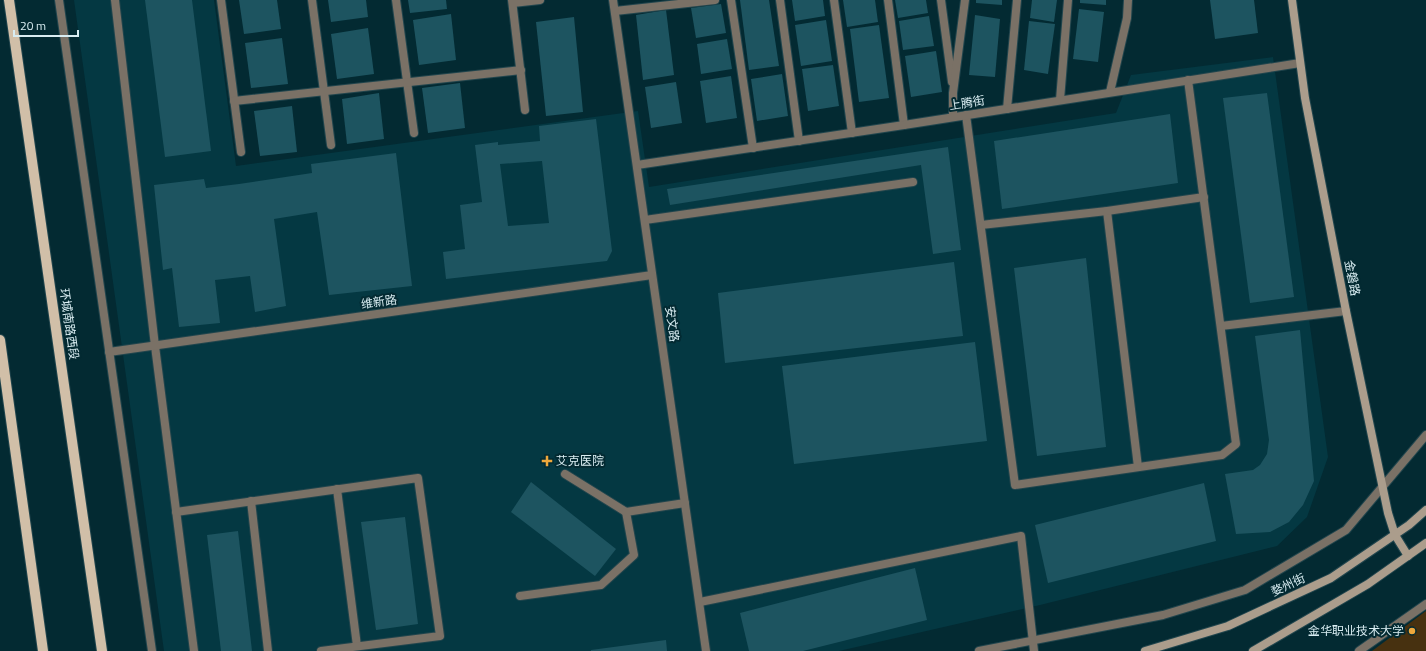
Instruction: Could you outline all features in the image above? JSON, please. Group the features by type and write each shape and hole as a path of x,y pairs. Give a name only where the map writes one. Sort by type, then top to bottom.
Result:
{"main road":[{"name":"环城南路西段","path":"9,0 102,651"},
{"path":"0,340 43,651"}],"street":[{"path":"59,0 152,651"},
{"path":"115,0 155,346 194,651"},
{"path":"222,0 241,152"},
{"path":"312,0 331,145"},
{"path":"396,0 414,133"},
{"path":"525,110 512,2 540,0"},
{"name":"安文路","path":"613,0 706,651"},
{"path":"615,11 715,0"},
{"path":"731,0 753,148"},
{"path":"780,0 799,141"},
{"path":"834,0 852,133"},
{"path":"888,0 904,126"},
{"path":"941,0 953,93"},
{"path":"953,117 953,93 965,0"},
{"path":"1007,109 1018,0"},
{"path":"1060,100 1068,0"},
{"path":"1110,92 1126,18 1128,0"},
{"name":"金磐路","path":"1292,0 1305,98 1382,487 1394,535 1408,556"},
{"name":"上腾街","path":"637,165 904,126 1110,92 1300,63"},
{"path":"234,101 521,70"},
{"path":"966,115 1015,485 1222,455 1236,444 1188,80"},
{"path":"645,220 913,182"},
{"path":"981,225 1106,211 1204,197"},
{"path":"1106,211 1138,467"},
{"name":"维新路","path":"109,352 652,275"},
{"path":"1221,326 1346,311"},
{"path":"979,651 1163,616 1245,590 1346,530 1426,435"},
{"path":"565,474 626,512 686,503"},
{"path":"176,512 418,478 440,636 321,651"},
{"path":"337,489 357,646"},
{"path":"251,501 268,651"},
{"name":"婺州街","path":"1145,651 1228,626 1331,578 1410,525 1426,510"},
{"path":"520,596 601,585 634,555 626,512"},
{"path":"700,602 1021,536 1034,651"},
{"path":"1253,651 1368,584 1426,543"},
{"path":"1359,651 1426,604"}],"shaded area":[{"path":"74,0 214,0 236,166 638,111 649,187 1116,113 1131,75 1273,57 1328,457 1307,517 1277,546 1040,605 839,651 164,651"},
{"name":"金华职业技术大学","path":"1426,611 1426,651 1372,651"}],"building":[{"path":"145,0 192,0 211,151 165,157"},
{"path":"239,0 277,0 281,29 244,34"},
{"path":"328,0 366,0 368,17 331,22"},
{"path":"408,0 446,0 447,9 410,13"},
{"path":"740,0 769,0 779,66 749,70"},
{"path":"792,0 823,0 825,16 795,21"},
{"path":"843,0 875,0 878,22 847,27"},
{"path":"895,0 926,0 928,13 898,18"},
{"path":"976,0 1002,0 1002,5 976,3"},
{"path":"1032,0 1057,0 1054,22 1030,18"},
{"path":"1080,0 1106,0 1106,5 1080,3"},
{"path":"1210,0 1254,0 1258,33 1215,39"},
{"path":"721,4 726,33 696,38 691,8"},
{"path":"1079,9 1104,12 1098,62 1073,59"},
{"path":"666,10 674,75 643,80 636,15"},
{"path":"451,14 456,60 419,65 413,20"},
{"path":"975,15 1000,19 995,77 969,75"},
{"path":"929,16 934,46 903,50 899,21"},
{"path":"574,17 583,112 546,116 536,22"},
{"path":"826,20 832,61 801,66 795,25"},
{"path":"1029,21 1055,24 1048,74 1024,70"},
{"path":"879,25 889,98 859,102 850,29"},
{"path":"368,28 374,74 337,79 331,34"},
{"path":"282,38 288,84 251,88 245,43"},
{"path":"727,39 732,69 701,74 697,44"},
{"path":"936,51 942,92 911,97 905,56"},
{"path":"833,65 839,106 808,111 802,69"},
{"path":"782,74 788,116 757,121 751,79"},
{"path":"731,76 737,118 706,123 700,81"},
{"path":"676,82 682,123 651,128 645,87"},
{"path":"460,83 465,128 428,133 422,88"},
{"path":"379,93 384,139 347,144 342,99"},
{"path":"1267,93 1294,297 1250,303 1223,98"},
{"path":"292,106 297,152 260,156 254,111"},
{"path":"1170,114 1178,183 1002,209 994,141"},
{"path":"596,119 612,251 607,261 446,279 443,252 465,249 460,205 482,202 475,145 498,142 498,145 540,141 539,126","holes":["542,161 549,223 508,226 500,164"]},
{"path":"948,147 961,250 933,254 921,165 670,205 667,189"},
{"path":"396,153 412,286 329,295 317,212 274,219 286,306 255,312 250,276 215,280 220,323 179,327 172,268 163,270 154,185 204,179 206,188 239,184 312,173 311,164"},
{"path":"1086,258 1106,447 1037,456 1014,268"},
{"path":"954,262 963,336 725,363 718,293"},
{"path":"1300,330 1314,481 1303,505 1289,522 1270,532 1236,534 1225,474 1253,470 1260,465 1267,454 1269,440 1255,336"},
{"path":"975,342 987,441 794,464 782,366"},
{"path":"531,482 616,549 595,576 511,512"},
{"path":"1204,483 1216,541 1048,583 1035,525"},
{"path":"405,517 418,624 376,630 361,522"},
{"path":"238,531 252,651 221,651 207,535"},
{"path":"915,568 927,620 803,651 749,651 740,613"},
{"path":"666,640 667,651 591,651 591,650"}],"place":[{"name":"艾克医院","path":"547,461"},
{"name":"金华职业技术大学","path":"1412,631"}]}
